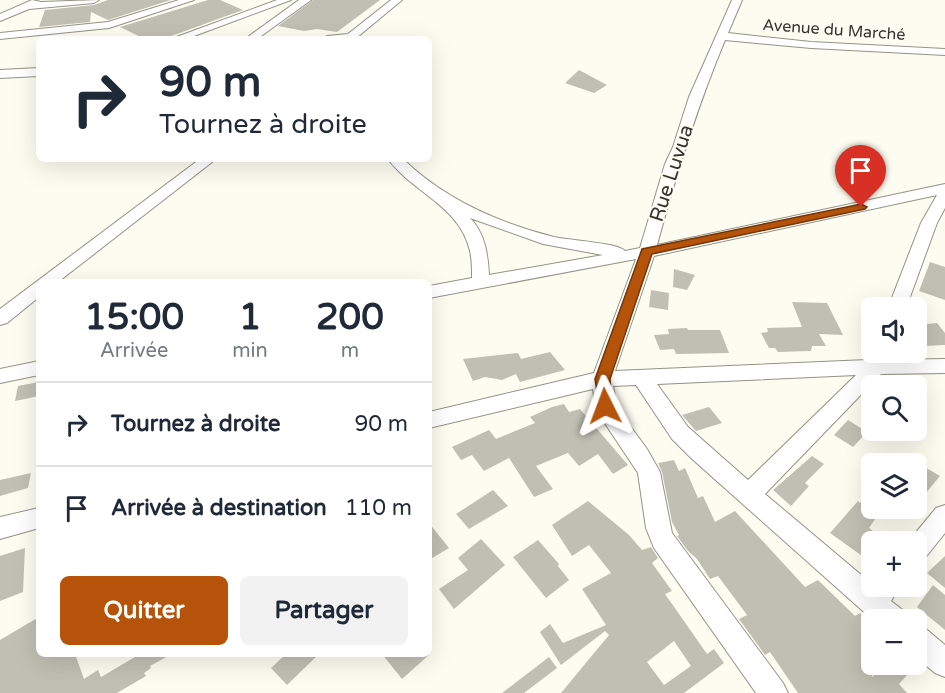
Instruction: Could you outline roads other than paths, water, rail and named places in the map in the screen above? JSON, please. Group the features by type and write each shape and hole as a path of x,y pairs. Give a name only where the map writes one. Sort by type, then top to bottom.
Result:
{"street":[{"path":"0,18 41,0"},
{"path":"26,6 94,0"},
{"path":"0,36 109,25 189,0"},
{"path":"184,36 286,0"},
{"path":"254,36 306,0"},
{"path":"352,36 397,0"},
{"name":"Rue Luvua","path":"737,0 694,97 647,252 602,379 607,410 649,472 658,528 663,540 773,693"},
{"name":"Avenue du Marché","path":"721,36 811,45 945,52"},
{"path":"0,74 36,72"},
{"path":"51,279 205,162"},
{"path":"398,162 418,182 443,198 493,223 536,236 590,248 647,252"},
{"path":"432,291 647,252 945,189"},
{"path":"901,297 928,223 945,195"},
{"path":"443,198 473,233 479,251 481,282"},
{"path":"0,319 36,290"},
{"path":"432,419 602,379 861,361"},
{"path":"749,495 876,363"},
{"path":"912,363 945,366"},
{"path":"0,376 36,369"},
{"path":"641,376 680,433 749,495 861,579"},
{"path":"927,537 945,515"},
{"path":"0,528 36,519"},
{"path":"927,648 945,663"}]}
